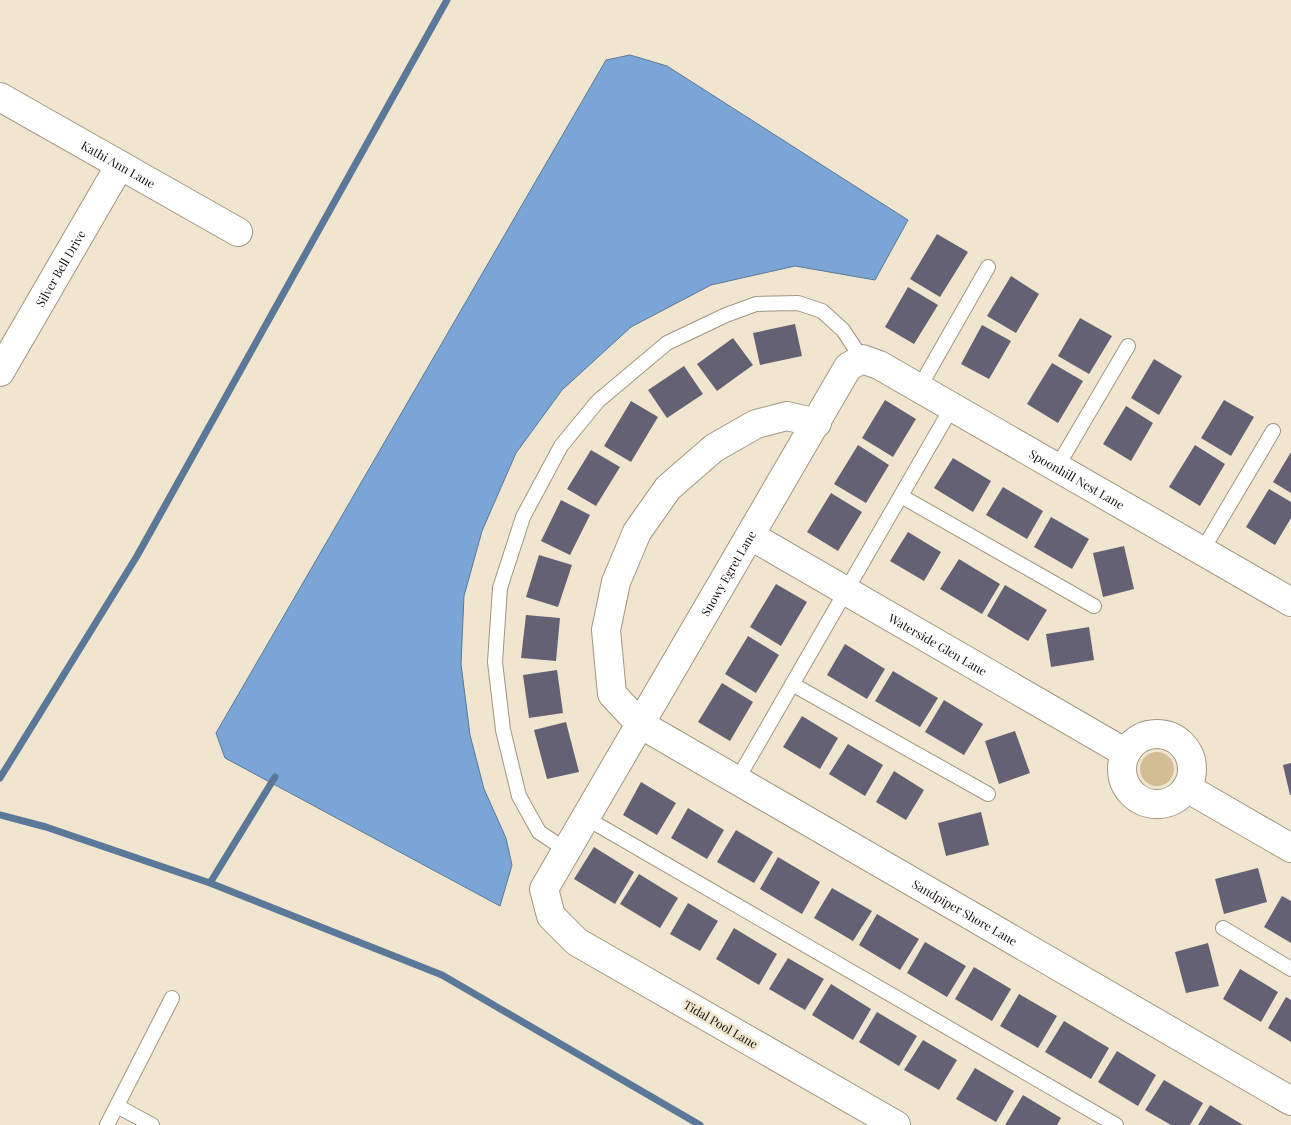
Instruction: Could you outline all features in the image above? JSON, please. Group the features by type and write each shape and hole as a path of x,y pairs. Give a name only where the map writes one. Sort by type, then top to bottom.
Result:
{"street":[{"name":"Kathi Ann Lane","path":"0,97 238,232"},
{"name":"Silver Bell Drive","path":"0,372 120,165"},
{"name":"Spoonhill Nest Lane","path":"862,359 879,365 1291,602"},
{"name":"Snowy Egret Lane","path":"551,916 544,889 848,367 862,359"},
{"path":"640,724 612,694 606,630 616,582 636,532 668,488 714,448 756,424 787,416 817,423"},
{"name":"Waterside Glen Lane","path":"751,536 1126,753"},
{"name":"Sandpiper Shore Lane","path":"640,724 1291,1101"},
{"path":"1155,733 1175,738 1185,746 1193,765 1192,780 1175,800 1167,804 1154,805 1144,802 1133,796 1126,786 1122,774 1126,753 1135,741 1155,733"},
{"path":"1187,788 1291,848"},
{"name":"Tidal Pool Lane","path":"551,916 577,942 896,1125"}],"lane":[{"path":"919,388 988,267"},
{"path":"566,850 539,832 519,796 503,730 495,662 500,588 523,517 561,446 598,400 667,344 726,315 756,304 798,303 822,311 843,330 862,359"},
{"path":"1057,467 1128,346"},
{"path":"737,780 952,407"},
{"path":"1202,551 1273,430"},
{"path":"901,496 1094,606"},
{"path":"792,684 988,794"},
{"path":"586,818 1116,1125"},
{"path":"1223,928 1291,969"},
{"path":"106,1125 172,998"},
{"path":"117,1106 152,1125"}],"shaded area":[{"path":"1157,752 1169,757 1174,769 1169,781 1157,786 1145,781 1140,769 1145,757"}],"water":[{"path":"630,55 667,66 908,220 875,280 795,266 711,285 631,327 562,390 516,453 482,531 464,596 461,664 470,735 484,789 506,838 512,865 500,906 225,758 216,733 606,60"}],"building":[{"path":"937,234 968,252 940,297 910,279"},
{"path":"1011,276 1039,294 1016,333 987,316"},
{"path":"908,287 938,305 914,344 885,327"},
{"path":"1080,318 1112,336 1089,374 1058,356"},
{"path":"795,324 802,356 760,365 753,333"},
{"path":"982,325 1011,341 989,379 961,364"},
{"path":"733,338 753,365 717,391 697,364"},
{"path":"1154,359 1182,376 1159,415 1131,398"},
{"path":"1052,363 1083,381 1058,423 1027,404"},
{"path":"684,366 703,394 667,418 648,390"},
{"path":"885,400 916,419 893,457 862,438"},
{"path":"1224,400 1254,417 1231,456 1201,438"},
{"path":"631,401 658,417 631,462 604,446"},
{"path":"1126,406 1153,423 1131,461 1103,444"},
{"path":"858,445 889,465 866,503 834,484"},
{"path":"1195,445 1225,464 1200,506 1169,487"},
{"path":"591,450 620,467 596,506 567,489"},
{"path":"1291,452 1291,493 1273,482"},
{"path":"953,458 991,481 973,512 934,488"},
{"path":"1003,487 1043,511 1027,539 986,515"},
{"path":"1269,489 1291,502 1291,518 1275,545 1246,527"},
{"path":"831,493 862,512 838,551 807,532"},
{"path":"561,500 590,515 570,555 541,541"},
{"path":"1051,517 1089,539 1072,569 1034,547"},
{"path":"908,532 941,552 924,581 890,561"},
{"path":"1124,546 1134,589 1103,597 1093,553"},
{"path":"539,555 572,565 558,607 526,597"},
{"path":"959,559 1000,584 982,614 940,589"},
{"path":"776,584 807,602 781,646 750,627"},
{"path":"1005,585 1047,610 1028,641 987,616"},
{"path":"526,615 560,618 556,661 521,658"},
{"path":"1089,627 1094,660 1051,667 1046,634"},
{"path":"748,636 779,655 756,693 725,674"},
{"path":"845,644 885,669 867,699 827,675"},
{"path":"557,670 563,713 529,718 523,675"},
{"path":"893,671 938,698 920,727 875,701"},
{"path":"722,683 753,702 730,741 698,722"},
{"path":"944,700 983,724 964,755 925,732"},
{"path":"802,716 838,738 820,769 783,747"},
{"path":"566,722 579,772 547,779 534,730"},
{"path":"1015,731 1030,773 999,784 985,741"},
{"path":"848,744 883,765 865,796 829,774"},
{"path":"1291,763 1291,795 1290,795 1283,765"},
{"path":"894,771 924,790 906,820 876,802"},
{"path":"641,782 676,803 657,835 623,815"},
{"path":"688,808 724,830 707,859 671,838"},
{"path":"981,812 989,845 946,856 938,823"},
{"path":"736,830 773,852 754,883 717,862"},
{"path":"594,847 634,872 615,904 574,879"},
{"path":"778,857 820,882 802,914 760,889"},
{"path":"1258,868 1267,902 1224,914 1215,879"},
{"path":"639,874 678,898 660,928 620,904"},
{"path":"832,888 872,911 853,941 814,918"},
{"path":"1282,896 1291,901 1291,943 1264,927"},
{"path":"688,903 718,921 700,951 670,934"},
{"path":"877,914 919,939 900,970 859,945"},
{"path":"734,928 777,954 759,985 716,959"},
{"path":"925,942 966,966 947,997 907,973"},
{"path":"1208,943 1219,986 1186,993 1175,952"},
{"path":"788,958 824,979 805,1010 769,989"},
{"path":"974,967 1011,989 992,1021 955,999"},
{"path":"1240,969 1278,992 1261,1022 1223,999"},
{"path":"831,984 871,1009 853,1040 812,1015"},
{"path":"1019,994 1057,1016 1038,1048 1000,1026"},
{"path":"1286,997 1291,1000 1291,1042 1268,1028"},
{"path":"877,1012 917,1036 899,1066 859,1042"},
{"path":"1064,1021 1109,1048 1091,1079 1045,1052"},
{"path":"923,1040 957,1060 939,1090 904,1070"},
{"path":"1117,1051 1156,1075 1138,1106 1098,1082"},
{"path":"975,1068 1014,1091 996,1122 956,1099"},
{"path":"1164,1080 1203,1103 1190,1125 1171,1125 1145,1110"},
{"path":"1023,1095 1061,1118 1057,1125 1005,1125"},
{"path":"1210,1105 1243,1125 1198,1125"}],"waterway":[{"path":"0,778 137,556 447,0"},
{"path":"210,883 275,777"},
{"path":"0,815 46,827 210,883 442,975 700,1125"}]}
